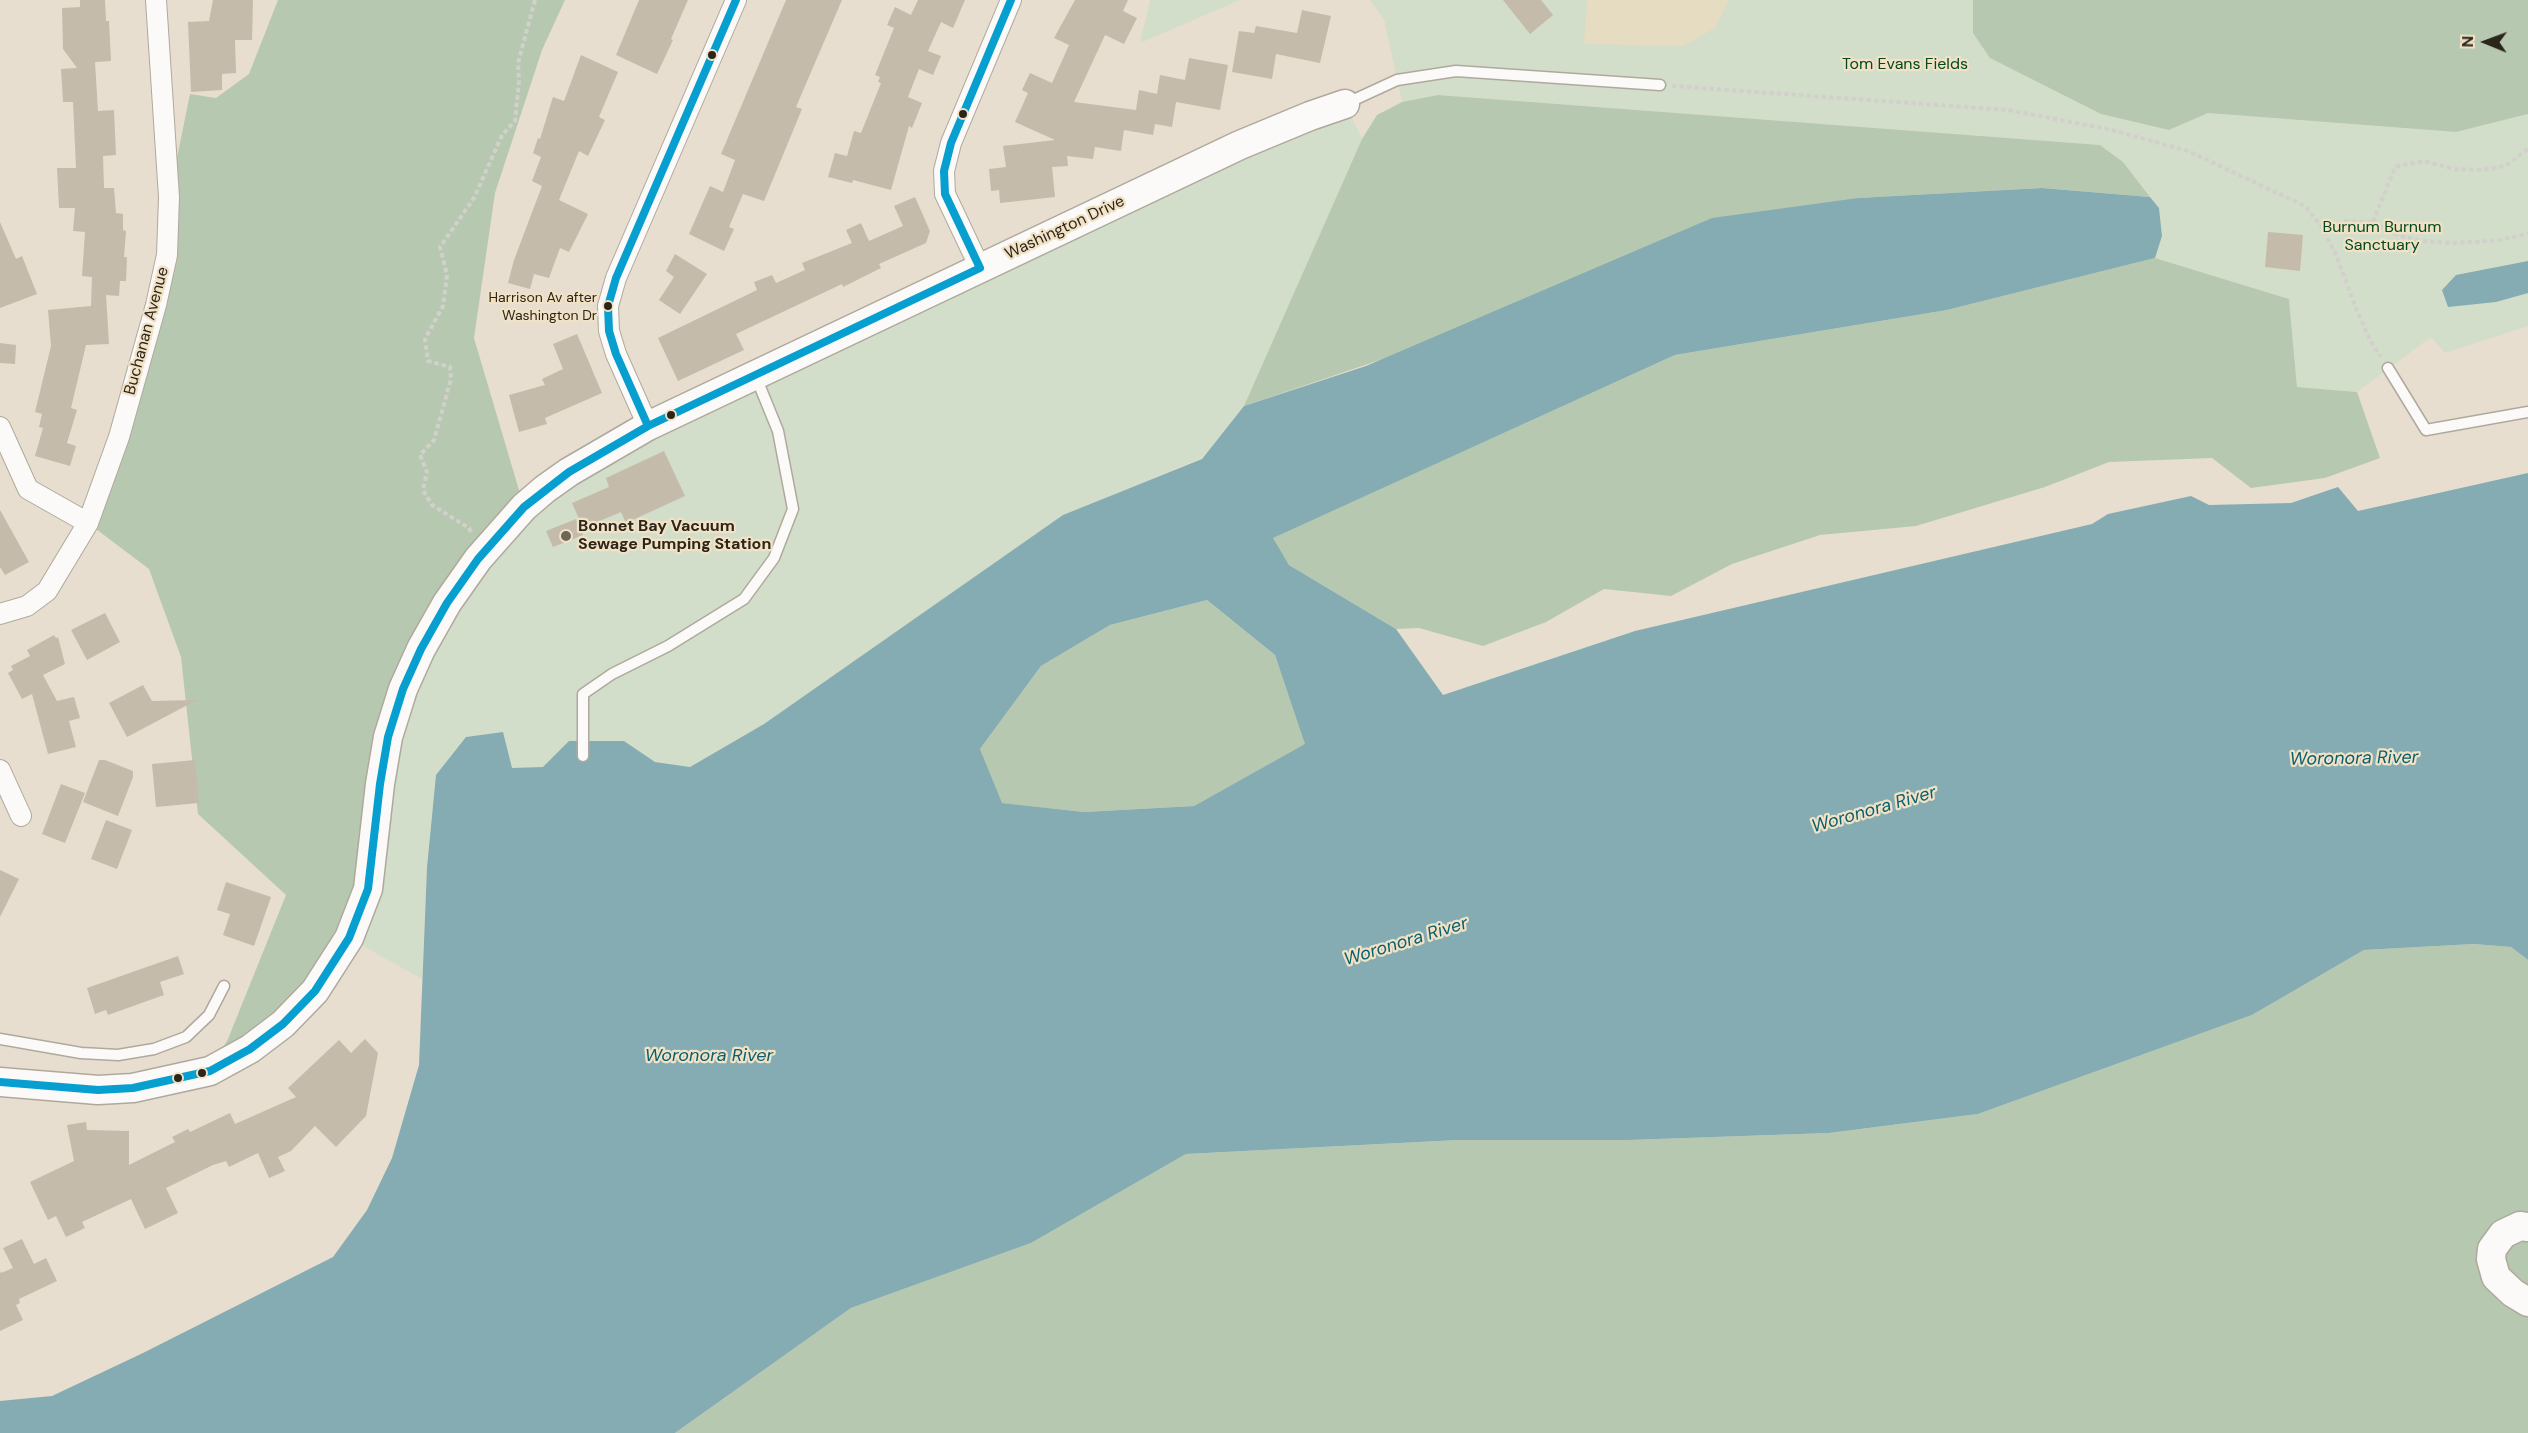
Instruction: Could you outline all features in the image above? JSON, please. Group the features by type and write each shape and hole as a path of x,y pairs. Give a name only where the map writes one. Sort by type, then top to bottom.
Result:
{"street":[{"name":"Buchanan Avenue","path":"0,614 27,606 47,591 88,523 119,437 167,255 169,197 156,0"},
{"path":"648,426 616,354 609,331 608,306 616,278 736,0"},
{"path":"980,268 945,194 944,171 951,143 1011,0"},
{"name":"Washington Drive","path":"0,1082 98,1090 133,1088 210,1071 250,1049 283,1024 315,991 349,938 368,889 381,774 388,737 403,689 421,649 447,603 478,559 524,507 569,472 648,426 980,268 1240,146 1310,116 1345,104"},
{"path":"0,427 28,489 88,523"},
{"path":"0,770 21,816"},
{"path":"2528,1227 2520,1226 2503,1234 2492,1249 2491,1258 2496,1277 2528,1302"}],"lane":[{"path":"1345,104 1397,80 1456,71 1660,85"},
{"path":"2388,368 2426,430 2528,412"},
{"path":"583,756 584,694 612,674 668,646 744,599 774,558 793,509 777,431 755,377"},
{"path":"0,1039 81,1053 118,1055 154,1049 186,1037 209,1015 224,986"}],"path":[{"path":"478,559 469,528 432,505 423,490 427,472 420,455 434,440 452,379 450,368 428,361 425,339 442,306 446,285 447,275 440,246 474,198 502,135 515,121 519,82 518,63 535,0"},
{"path":"1660,85 2008,110 2108,129 2188,151 2305,206 2323,229 2336,255 2370,340 2388,368"},
{"path":"2373,222 2395,167 2422,161 2454,169 2483,170 2505,166 2528,149"},
{"path":"2323,229 2346,221 2373,222 2397,235 2422,241 2454,243 2501,240 2528,233"}],"green space":[{"path":"278,0 565,0 542,50 495,193 474,338 524,507 421,649 375,836 315,991 210,1071 228,1039 286,895 198,814 181,657 149,569 88,523 156,305 169,197 190,94 216,98 249,74"},
{"path":"1150,0 1240,0 1140,43"},
{"path":"1370,0 1973,0 1973,33 2101,114 2169,130 2207,113 2456,132 2528,114 2528,326 2445,353 2431,337 2357,392 2297,387 2289,299 2155,258 2162,236 2159,208 2123,162 2100,145 1438,95 1402,102 1384,19"},
{"path":"1973,0 2528,0 2528,114 2456,132 2208,113 2169,130 2101,114 1990,58 1973,33"},
{"path":"1438,95 2100,145 2123,162 2150,197 2042,188 1858,198 1244,406 1362,139 1377,115 1402,102"},
{"path":"1345,104 1362,139 1244,406 1202,458 1063,515 764,724 690,767 655,762 624,741 543,767 436,775 427,867 422,979 349,938 421,649 545,489"},
{"path":"2155,258 2289,299 2297,387 2357,392 2380,458 2325,478 2251,488 2212,458 2109,462 2045,487 1916,526 1820,535 1732,564 1671,596 1604,589 1546,622 1483,646 1419,628 1396,629 1289,565 1272,538 1675,355 1947,310"},
{"path":"1207,600 1275,655 1306,744 1194,806 1084,812 1001,803 980,749 1041,666 1110,625"},
{"path":"2474,944 2511,947 2528,960 2528,1433 675,1433 851,1308 1031,1243 1186,1154 1458,1140 1629,1140 1829,1133 1978,1114 2252,1015 2364,950"}],"sand":[{"path":"1587,0 1729,0 1715,28 1683,46 1584,44"}],"water":[{"name":"Woronora River","path":"2042,188 2150,197 2159,208 2162,236 2155,258 1947,310 1675,355 1273,538 1289,565 1396,629 1443,695 1635,631 2092,524 2108,514 2191,496 2209,505 2291,503 2338,487 2358,511 2528,473 2528,960 2511,947 2474,944 2364,950 2252,1015 1978,1114 1829,1133 1629,1140 1458,1140 1186,1154 1031,1243 851,1308 675,1433 0,1433 0,1401 52,1396 143,1353 333,1257 367,1210 392,1158 419,1065 427,867 436,775 466,737 503,732 512,768 543,767 569,741 624,741 655,762 690,767 764,724 1063,515 1202,459 1244,406 1366,366 1712,218 1858,198","holes":["1207,600 1275,655 1305,744 1194,806 1084,812 1002,803 980,749 1041,666 1110,625"]},
{"path":"2528,261 2528,293 2496,302 2448,307 2442,290 2456,275"}],"building":[{"path":"80,0 105,0 106,21 109,21 111,61 95,62 98,111 114,110 116,155 103,156 104,188 114,188 116,213 123,214 123,230 126,231 124,257 127,257 126,281 120,281 119,296 106,295 109,344 86,345 71,408 77,410 67,443 76,446 70,466 35,456 43,428 39,427 42,414 35,412 51,346 48,310 91,306 92,277 82,276 85,232 73,231 75,208 59,208 57,168 76,168 73,102 63,102 61,69 77,68 63,49 62,8 80,7"},
{"path":"213,0 253,0 252,40 235,40 236,73 222,74 222,90 191,92 188,22 209,21"},
{"path":"639,0 688,0 657,74 616,55"},
{"path":"786,0 842,0 796,107 802,109 764,201 743,194 729,227 734,229 724,251 689,234 710,186 723,192 735,160 721,154"},
{"path":"918,0 965,0 953,28 941,22 928,51 941,56 933,75 919,69 908,97 922,103 912,128 909,126 891,190 853,180 852,183 828,177 835,153 847,156 854,131 861,133 881,83 878,82 880,77 875,75 894,28 887,25 895,7 911,15"},
{"path":"1075,0 1128,0 1123,11 1137,18 1124,44 1105,35 1074,102 1136,110 1139,90 1157,94 1160,75 1185,80 1189,58 1228,65 1220,110 1176,102 1172,127 1155,124 1153,135 1124,130 1121,151 1095,147 1093,159 1067,156 1068,166 1052,167 1055,197 1000,203 999,190 991,191 989,169 1006,167 1003,146 1055,140 1015,122 1028,93 1022,90 1030,73 1052,83 1069,45 1054,38"},
{"path":"1503,0 1541,0 1553,15 1530,34"},
{"path":"1302,10 1331,16 1320,63 1276,54 1272,79 1232,72 1239,31 1254,33 1256,26 1297,33"},
{"path":"581,55 618,72 599,117 605,120 588,156 579,151 559,200 588,214 569,252 560,248 549,278 534,274 530,289 508,283 514,260 542,186 532,181 541,157 533,153 538,138 540,139 553,97 564,101"},
{"path":"915,197 930,231 926,243 879,264 881,268 843,287 842,284 736,334 744,350 678,381 658,338 757,290 754,282 772,275 776,283 805,270 802,263 852,243 846,230 861,223 869,241 903,226 894,206"},
{"path":"0,222 16,259 22,256 37,294 0,308"},
{"path":"2268,232 2303,235 2300,271 2265,267"},
{"path":"675,254 707,274 680,314 659,300 674,277 666,271"},
{"path":"577,334 602,393 545,418 547,424 519,432 509,395 545,385 542,379 563,369 553,344"},
{"path":"0,343 16,345 15,364 0,363"},
{"path":"664,451 685,496 626,523 621,512 583,528 572,503 609,487 606,478"},
{"path":"0,510 29,562 5,575 0,567"},
{"name":"Bonnet Bay Vacuum Sewage Pumping Station","path":"576,519 583,535 553,547 546,531"},
{"path":"105,613 120,642 87,660 71,630"},
{"path":"54,635 58,637 65,664 43,675 57,701 74,697 80,718 69,721 76,747 48,754 32,694 22,699 8,673 13,670 11,666 30,656 27,650"},
{"path":"143,685 152,701 197,700 127,737 109,703"},
{"path":"99,760 105,760 133,771 133,777 118,816 83,802"},
{"path":"195,760 199,803 156,807 152,764"},
{"path":"61,784 85,793 65,843 42,834"},
{"path":"106,820 132,830 117,869 91,859"},
{"path":"0,870 19,879 0,917"},
{"path":"226,882 271,897 254,946 223,935 230,914 217,910"},
{"path":"178,956 184,974 160,982 164,995 108,1015 106,1010 95,1014 87,988"},
{"path":"365,1039 378,1053 366,1116 336,1147 315,1126 291,1151 278,1157 285,1171 269,1178 258,1153 229,1167 226,1161 213,1165 166,1188 178,1213 145,1229 131,1199 82,1222 85,1228 66,1237 56,1216 48,1220 30,1182 74,1161 67,1125 86,1122 87,1130 129,1131 129,1165 175,1142 172,1137 188,1129 190,1132 230,1113 235,1124 296,1097 288,1088 339,1040 351,1053"},
{"path":"22,1239 34,1264 46,1258 57,1281 19,1299 20,1303 16,1305 23,1320 0,1331 0,1271 1,1273 13,1268 3,1248"}],"transit line":[{"path":"648,426 616,354 609,331 608,306 616,278 736,0"},
{"path":"0,1082 98,1090 133,1088 210,1071 250,1049 283,1024 315,991 349,938 368,889 380,784 388,737 403,689 421,649 447,603 478,559 524,507 569,472 648,426 980,268 945,194 944,171 951,143 1011,0"}],"place":[{"name":"Harrison Av after Washington Dr","path":"608,306"},
{"name":"Bonnet Bay Vacuum Sewage Pumping Station","path":"566,536"}],"park label":[{"name":"Tom Evans Fields","path":"1905,65"},
{"name":"Burnum Burnum Sanctuary","path":"2382,237"}]}
